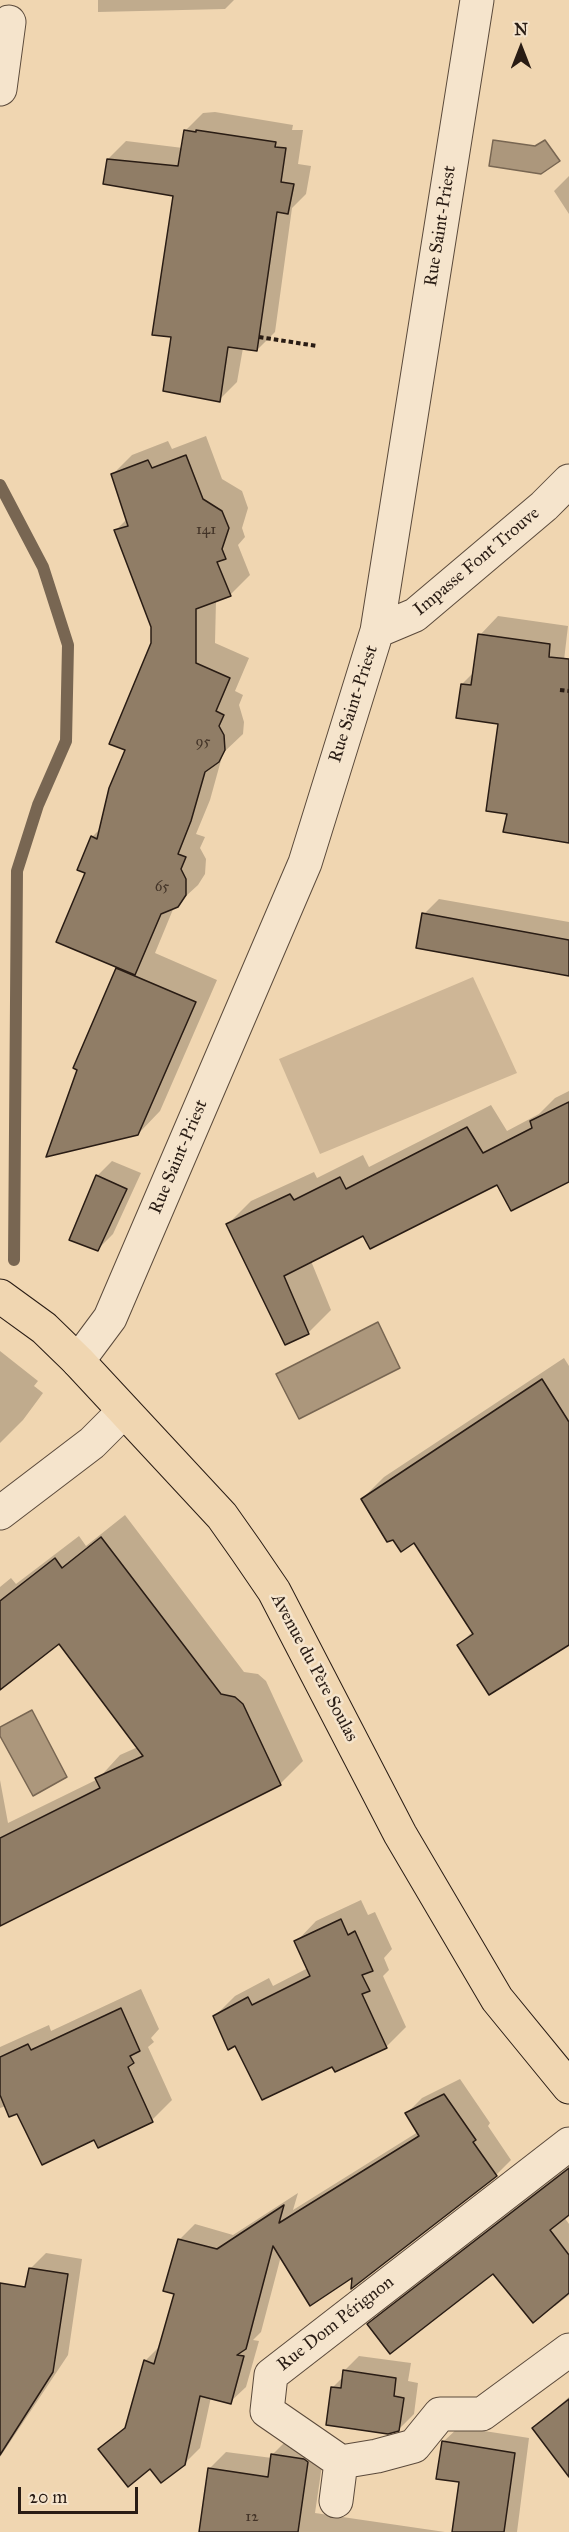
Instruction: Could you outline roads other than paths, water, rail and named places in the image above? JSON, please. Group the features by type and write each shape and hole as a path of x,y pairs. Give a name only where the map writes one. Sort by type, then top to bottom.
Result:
{"main road":[{"name":"Avenue du Père Soulas","path":"0,1296 44,1328 78,1361 222,1516 274,1591 400,1834 491,1989 569,2087"}],"street":[{"name":"Rue Saint-Priest","path":"78,1361 110,1318 305,863 377,631 477,0"},
{"path":"0,89 9,22"},
{"name":"Impasse Font Trouve","path":"377,631 415,615 569,481"},
{"path":"0,1513 92,1443 124,1411"},
{"name":"Rue Dom Pérignon","path":"341,2462 267,2411 271,2375 569,2144"},
{"path":"336,2501 341,2462 414,2446 440,2414 482,2414 569,2350"}],"waterway":[{"path":"0,485 43,567 68,645 66,741 38,805 17,871 14,1260"}]}
